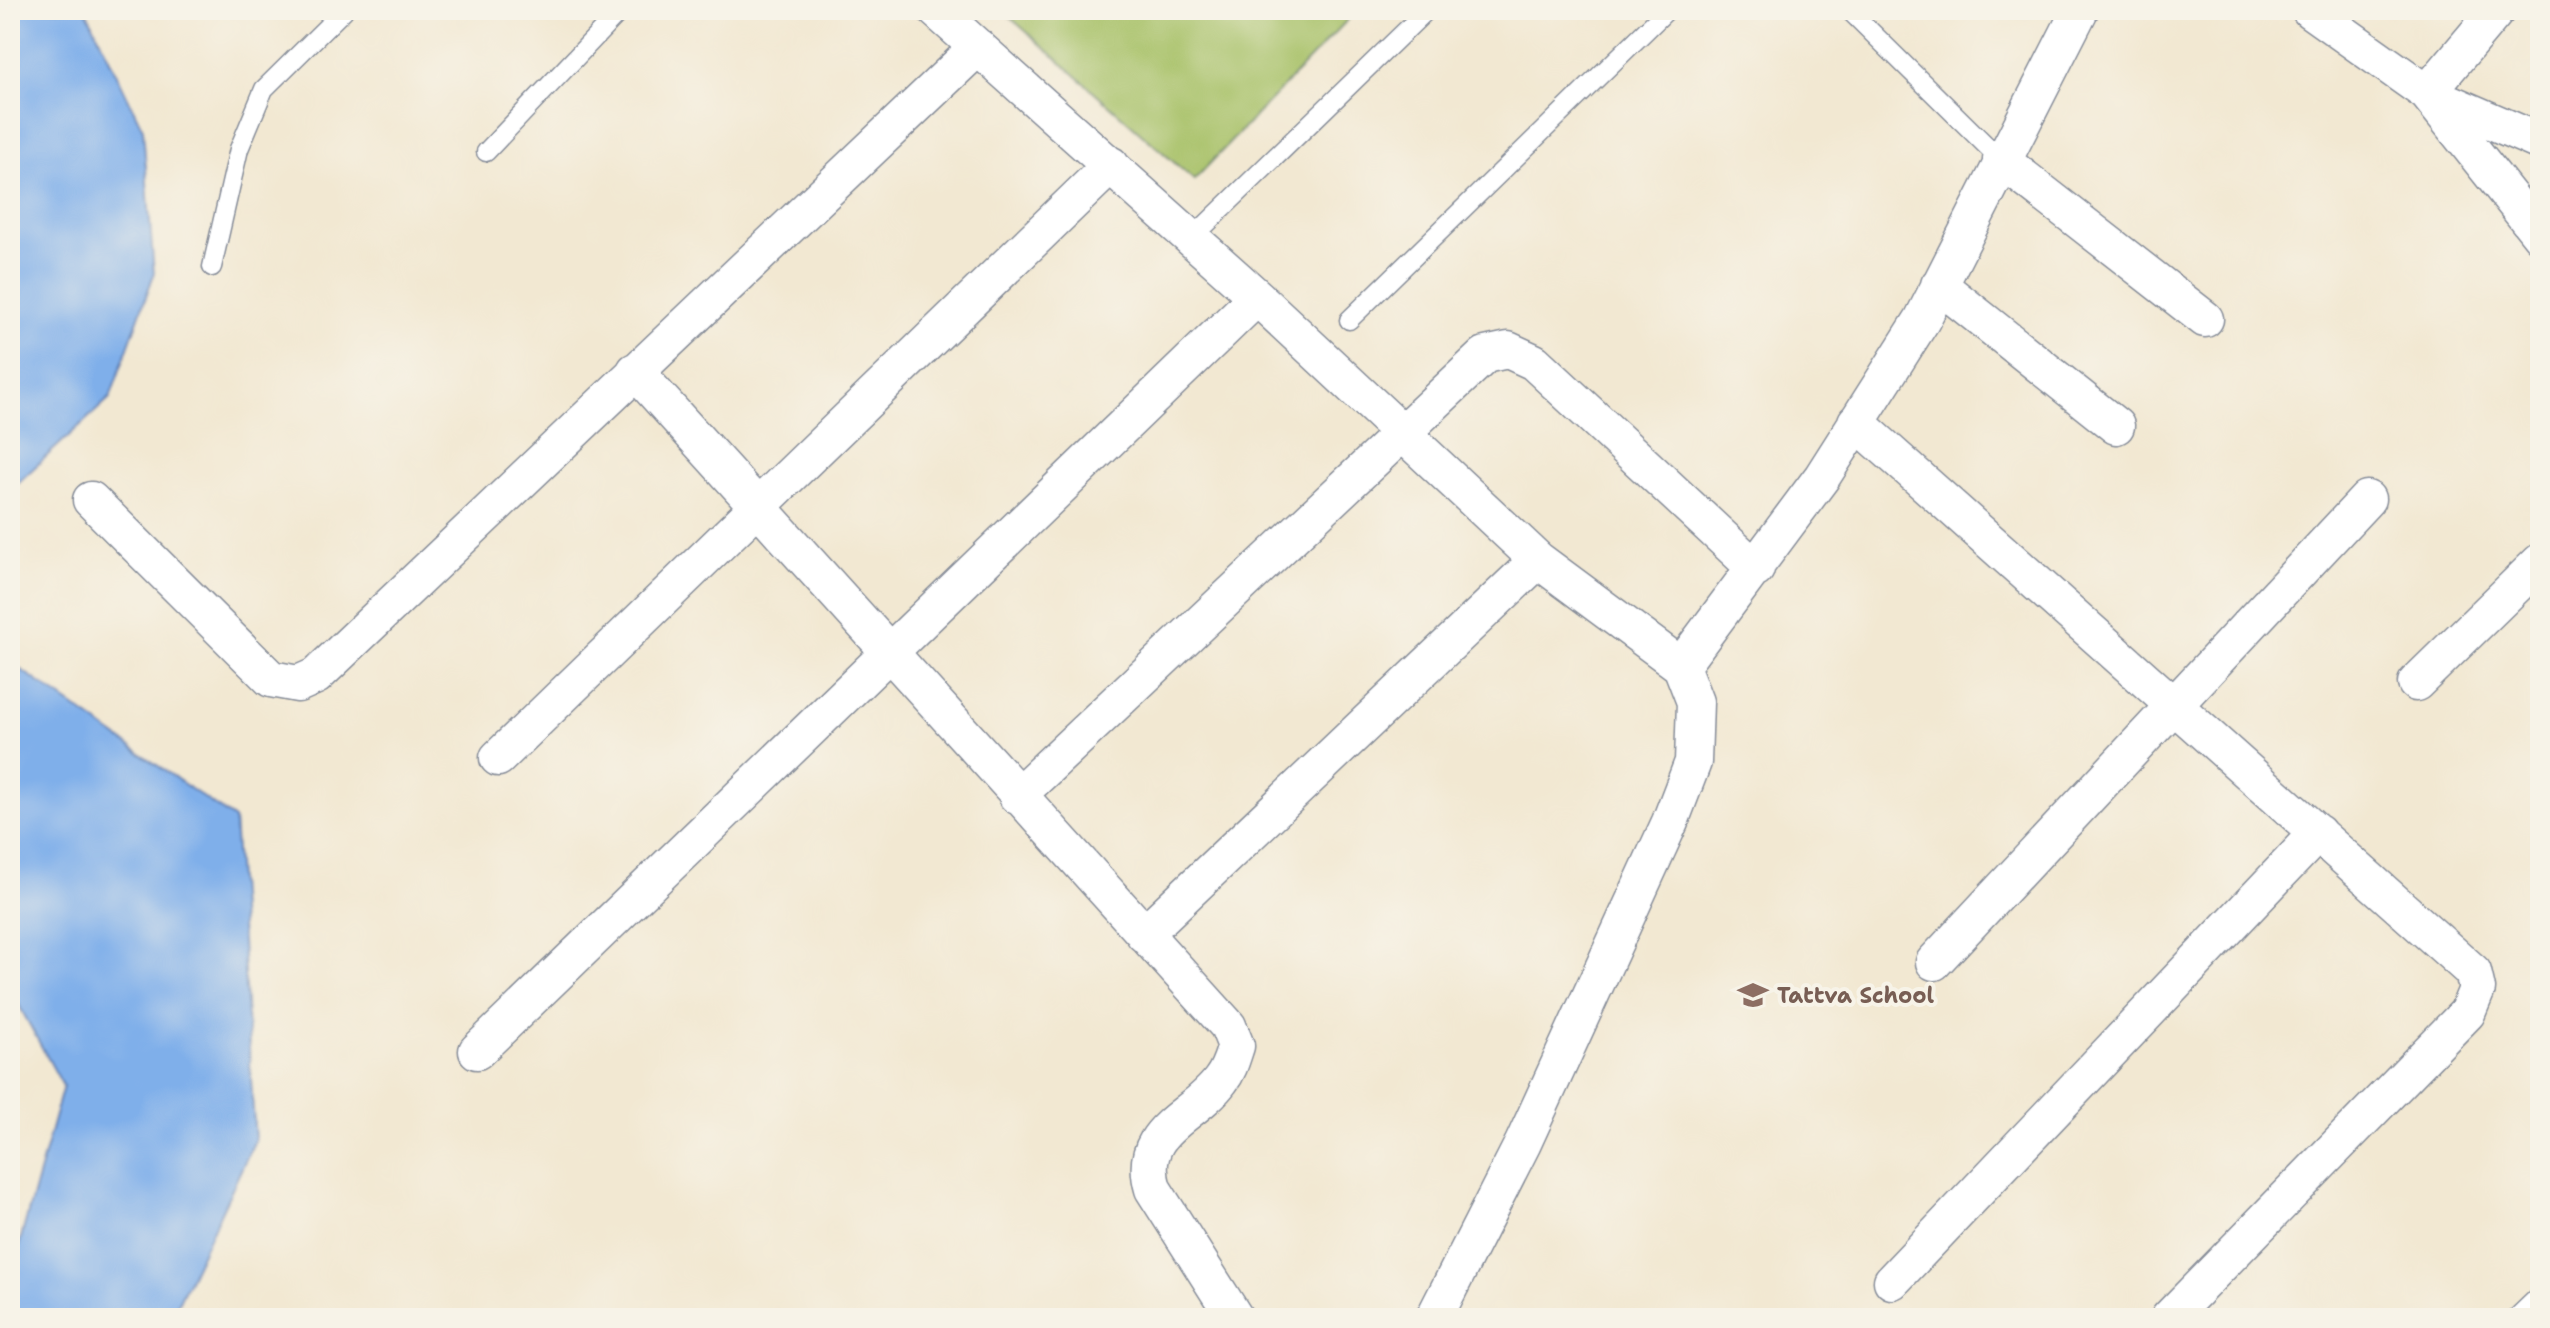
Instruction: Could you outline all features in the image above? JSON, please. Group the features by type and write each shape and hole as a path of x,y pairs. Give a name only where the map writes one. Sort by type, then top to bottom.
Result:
{"street":[{"path":"936,10 1257,297 1538,560 1681,666 1695,702 1693,762 1523,1143 1434,1318"},
{"path":"1681,666 1756,569 1922,320 2080,10"},
{"path":"2310,10 2427,93 2540,142"},
{"path":"2427,93 2497,10"},
{"path":"91,500 271,679 298,684 316,676 978,47"},
{"path":"2427,93 2540,235"},
{"path":"2001,160 2205,319"},
{"path":"498,758 1111,165"},
{"path":"1939,285 2116,426"},
{"path":"477,1051 1257,297"},
{"path":"1017,796 1485,355 1508,350 1534,362 1756,569"},
{"path":"635,371 1228,1026 1236,1046 1221,1081 1159,1134 1147,1170 1153,1189 1235,1318"},
{"path":"1856,422 2473,972 2477,989 2467,1013 2169,1318"},
{"path":"1934,962 2367,499"},
{"path":"1144,934 1538,560"},
{"path":"2416,683 2540,563"},
{"path":"1892,1281 2318,833"}],"lane":[{"path":"212,267 239,149 264,89 344,10"},
{"path":"486,152 621,10"},
{"path":"1192,238 1427,10"},
{"path":"1349,320 1667,10"},
{"path":"1849,10 2001,160"},
{"path":"2516,1318 2540,1295"}],"green space":[{"path":"1002,10 1357,10 1194,180"}],"water":[{"path":"10,10 86,10 143,129 154,274 110,398 10,490"},
{"path":"10,662 234,819 255,1140 171,1318 10,1318 10,1278 63,1086 10,989"}],"place":[{"name":"Tattva School","path":"1753,995"}]}
